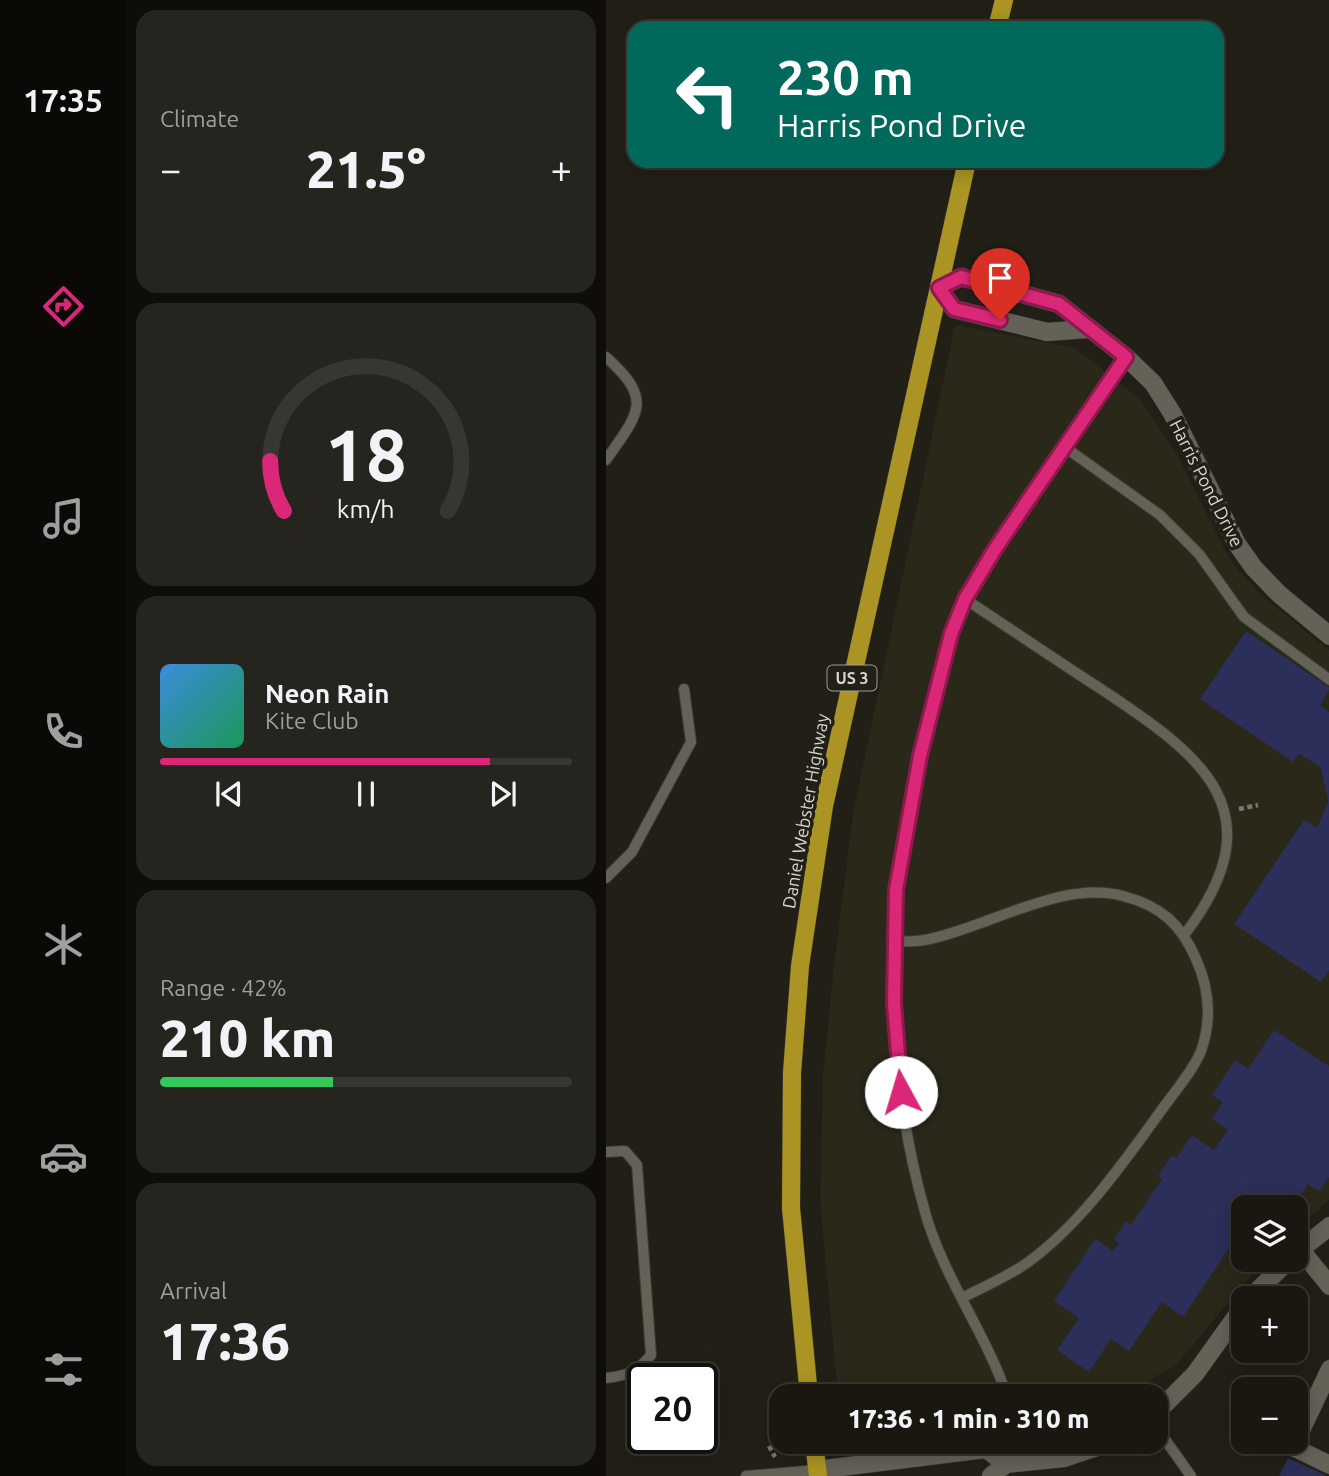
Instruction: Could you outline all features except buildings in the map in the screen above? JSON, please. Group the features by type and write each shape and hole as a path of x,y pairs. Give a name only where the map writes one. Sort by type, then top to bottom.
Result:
{"main road":[{"path":"998,21 1003,0"},
{"name":"Daniel Webster Highway","path":"808,1384 791,1208 792,1073 800,966 824,806 965,168"},
{"path":"815,1454 817,1473"}],"street":[{"name":"Harris Pond Drive","path":"939,288 961,277 1059,304 1087,329 1126,357 1153,383 1172,414 1222,518 1248,560 1280,594 1329,636"},
{"path":"939,288 954,309 1047,332 1087,329"},
{"path":"1308,1243 1329,1226"},
{"path":"1308,1266 1329,1286"},
{"path":"1262,1286 1277,1272"},
{"path":"1168,1403 1195,1374 1231,1324"},
{"path":"1308,1414 1329,1369"},
{"path":"817,1473 986,1449 1006,1464"},
{"path":"992,1476 1006,1464 1064,1458 1076,1454"},
{"path":"1307,1454 1329,1465"}],"lane":[{"path":"606,357 630,379 637,393 637,410 630,426 606,460"},
{"path":"1003,1384 995,1362 962,1298 925,1215 912,1162 898,1072 893,942 896,890 920,756 951,634 965,599 995,549 1126,357"},
{"path":"1066,448 1160,515 1191,544 1244,617 1329,680"},
{"path":"965,599 1147,720 1176,742 1209,777 1224,808 1224,857 1215,891 1185,933"},
{"path":"606,878 632,852 691,741 684,689"},
{"path":"893,942 924,940 1020,910 1087,893 1106,892 1147,904 1185,933 1204,977 1209,1013 1200,1052 1123,1162 1072,1223 1025,1264 962,1298"},
{"path":"606,1152 625,1151 637,1165 651,1355 642,1367 626,1376 606,1378"},
{"path":"1168,1444 1191,1476"},
{"path":"1006,1464 1007,1454"},
{"path":"746,1476 817,1473"}],"path":[{"path":"1239,809 1258,806"},
{"path":"773,1454 775,1458"}],"shaded area":[{"path":"955,325 1075,348 1139,398 1176,452 1230,560 1261,595 1329,650 1329,1200 1308,1218 1308,1195 1231,1195 1231,1272 1254,1272 1242,1286 1231,1286 1231,1299 1177,1364 1144,1384 837,1384 820,1199 823,1075 853,814"}],"route":[{"path":"901,1092 894,1003 896,890 920,756 951,634 965,599 995,549 1126,357 1087,329 1075,315 1059,304 961,277 939,288 954,309 1000,320"}]}
